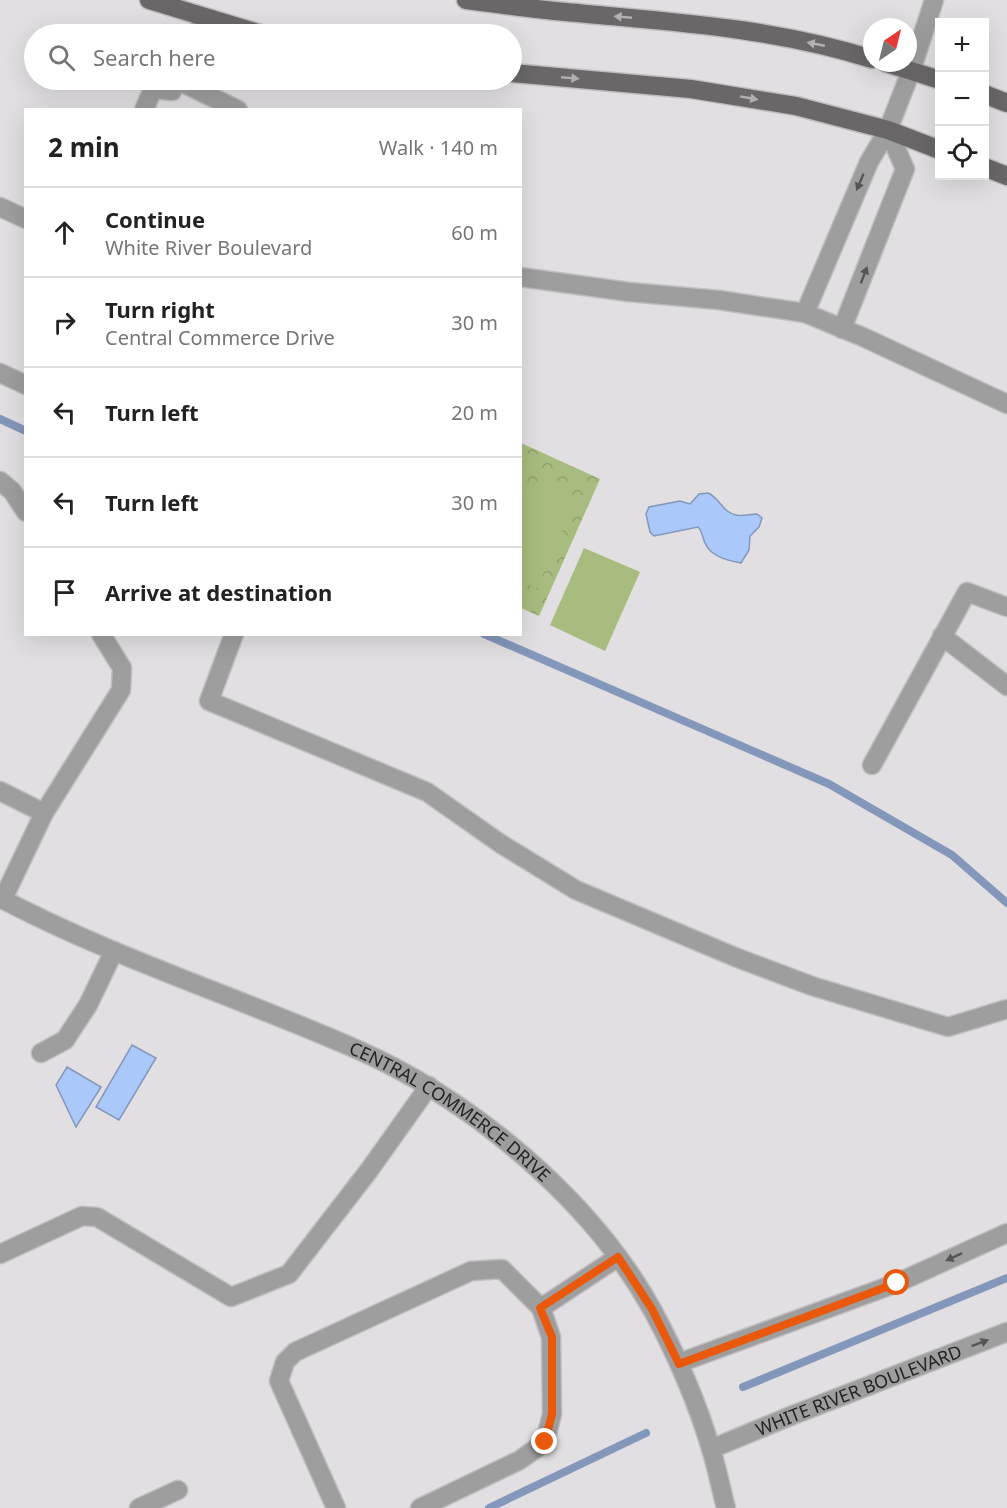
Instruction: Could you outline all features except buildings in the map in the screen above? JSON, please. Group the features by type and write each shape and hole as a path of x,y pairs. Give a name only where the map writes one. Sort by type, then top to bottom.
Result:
{"main road":[{"path":"149,0 227,24"},
{"path":"466,0 564,12 696,23 840,49 863,56"},
{"path":"914,72 935,79"},
{"path":"522,74 691,89 796,106 888,130 935,148"},
{"path":"989,96 1007,103"},
{"path":"989,169 1007,176"}],"street":[{"path":"917,52 934,0"},
{"path":"201,24 204,17"},
{"path":"805,313 869,162 888,130 911,72"},
{"path":"145,108 153,90"},
{"path":"197,90 234,108"},
{"path":"842,329 905,170 888,130"},
{"path":"0,207 24,218"},
{"path":"522,277 629,292 719,300 805,313 1007,404"},
{"path":"0,374 24,381"},
{"path":"0,481 12,491 24,509"},
{"path":"872,765 967,592 1007,607"},
{"path":"1,899 44,813 121,690 122,668 102,636"},
{"path":"233,636 209,701 427,792 501,844 576,890 735,957 812,986 948,1027 1006,1011"},
{"path":"942,636 1007,686"},
{"path":"0,791 44,813"},
{"name":"CENTRAL COMMERCE DRIVE","path":"1,899 114,951 358,1050 429,1086 492,1129 565,1194 618,1257 652,1309 679,1364 711,1449 726,1508"},
{"path":"41,1053 65,1040 88,1005 114,951"},
{"path":"0,1254 82,1216 97,1217 231,1298 289,1274 370,1169 429,1086"},
{"path":"679,1364 897,1283 1007,1233"},
{"path":"540,1308 618,1257"},
{"path":"336,1508 279,1381 285,1362 295,1352 471,1271 502,1269 540,1308 552,1337 552,1414 545,1442 520,1460 420,1508"},
{"name":"WHITE RIVER BOULEVARD","path":"711,1449 1007,1332"},
{"path":"139,1508 178,1490"}],"green space":[{"path":"522,443 600,479 539,616 522,608"},
{"path":"536,482 576,501 537,588 522,582 522,514"},
{"path":"584,548 640,572 605,651 550,625"}],"water":[{"path":"708,493 731,513 741,516 757,514 762,518 759,527 750,536 749,550 741,563 726,560 712,553 698,527 654,536 650,532 646,514 649,507 680,501 690,504 699,494"},
{"path":"132,1045 156,1058 119,1120 96,1107"},
{"path":"67,1067 101,1087 76,1127 56,1085"}],"waterway":[{"path":"0,419 24,430"},
{"path":"489,636 829,784 952,855 1007,903"},
{"path":"743,1387 1007,1278"},
{"path":"489,1508 646,1433"}],"route":[{"path":"545,1442 552,1414 552,1337 540,1308 618,1257 652,1309 679,1364 897,1283"}]}
